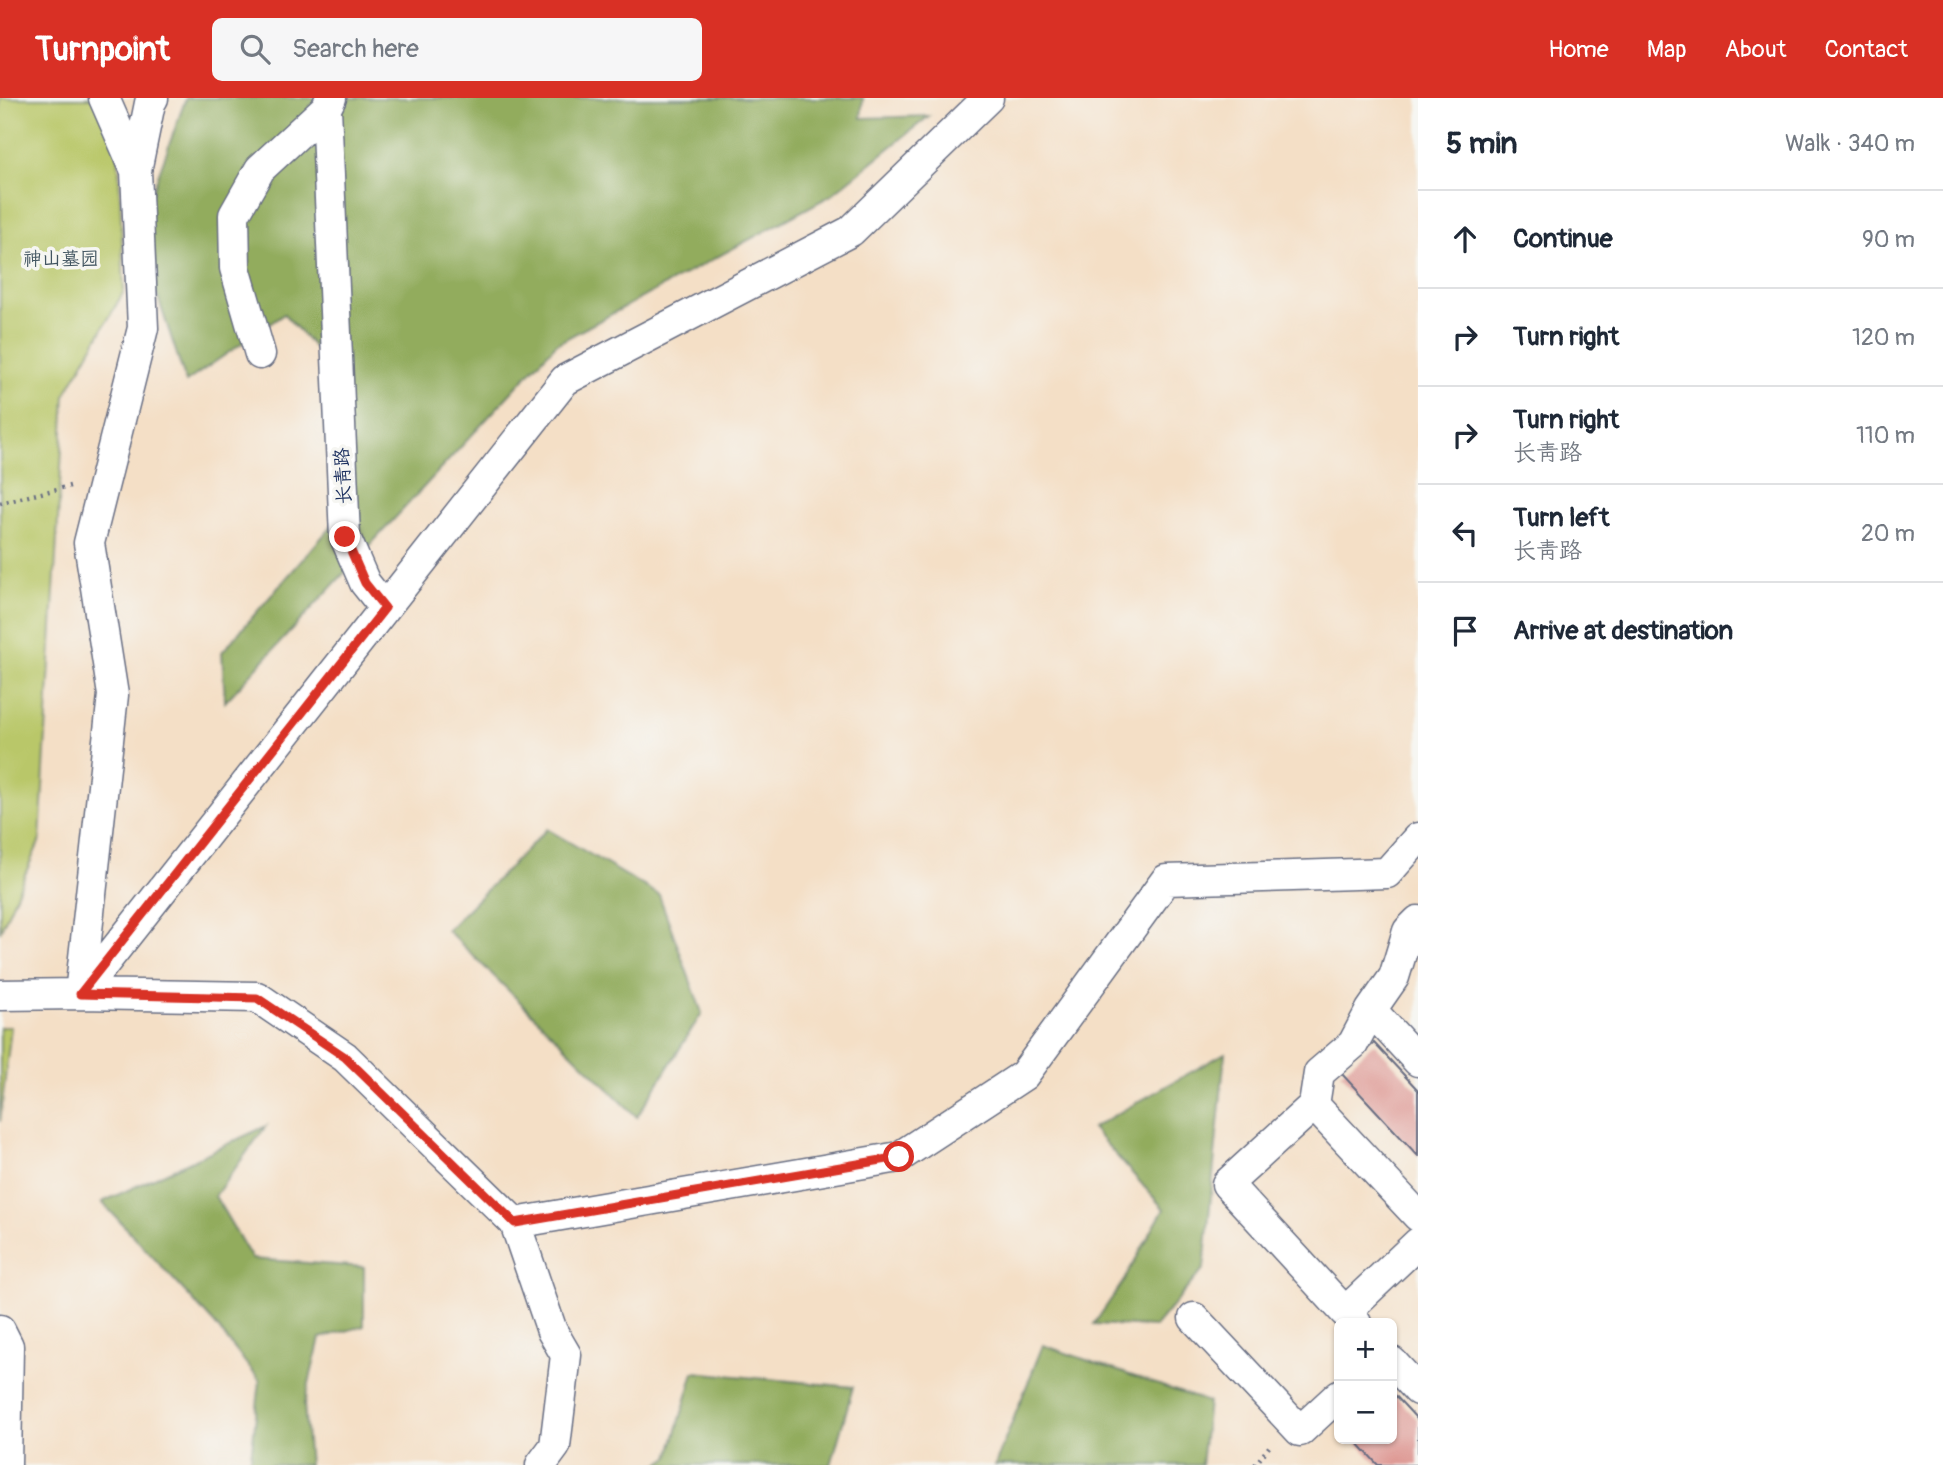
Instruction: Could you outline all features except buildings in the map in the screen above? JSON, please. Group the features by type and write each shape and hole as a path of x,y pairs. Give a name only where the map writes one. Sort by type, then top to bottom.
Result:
{"street":[{"path":"104,98 136,171"},
{"path":"80,994 113,695 89,543 143,328 136,171 153,98"},
{"path":"80,994 565,380 850,231 988,98"},
{"path":"260,354 236,268 234,215 260,169 328,103"},
{"name":"长青路","path":"328,103 345,537 365,583 385,608"},
{"path":"515,1223 899,1157 1024,1075 1166,880 1387,873 1418,838"},
{"path":"1418,920 1408,931 1394,977 1371,1010 1353,1044 1319,1073 1314,1105 1227,1184 1350,1317 1418,1243"},
{"path":"0,995 257,998 345,1057 515,1223 552,1331 566,1355 555,1446 541,1465"},
{"path":"1371,1010 1418,1061"},
{"path":"1314,1105 1418,1216"},
{"path":"1194,1318 1300,1431 1334,1400"},
{"path":"0,1330 8,1346 6,1465"},
{"path":"1397,1367 1418,1390"}],"path":[{"path":"0,503 106,477"}],"green space":[{"name":"神山墓园","path":"0,98 116,98 124,291 65,395 40,840 0,932"},
{"path":"186,98 863,98 861,118 929,116 830,196 556,344 225,702 222,652 343,513 346,382 284,314 186,382 137,234"},
{"path":"547,829 659,895 702,1013 637,1117 447,930"},
{"path":"0,1027 11,1027 0,1122"},
{"path":"1225,1053 1204,1268 1155,1327 1094,1324 1123,1282 1164,1209 1092,1128"},
{"path":"266,1126 215,1196 252,1259 364,1267 364,1326 320,1338 304,1404 309,1465 250,1465 260,1381 213,1322 102,1202"},
{"path":"1043,1345 1208,1402 1201,1465 995,1465"},
{"path":"694,1372 853,1387 831,1465 657,1465 669,1457"}],"route":[{"path":"345,537 365,583 385,608 80,994 257,998 345,1057 515,1223 899,1157"}]}
